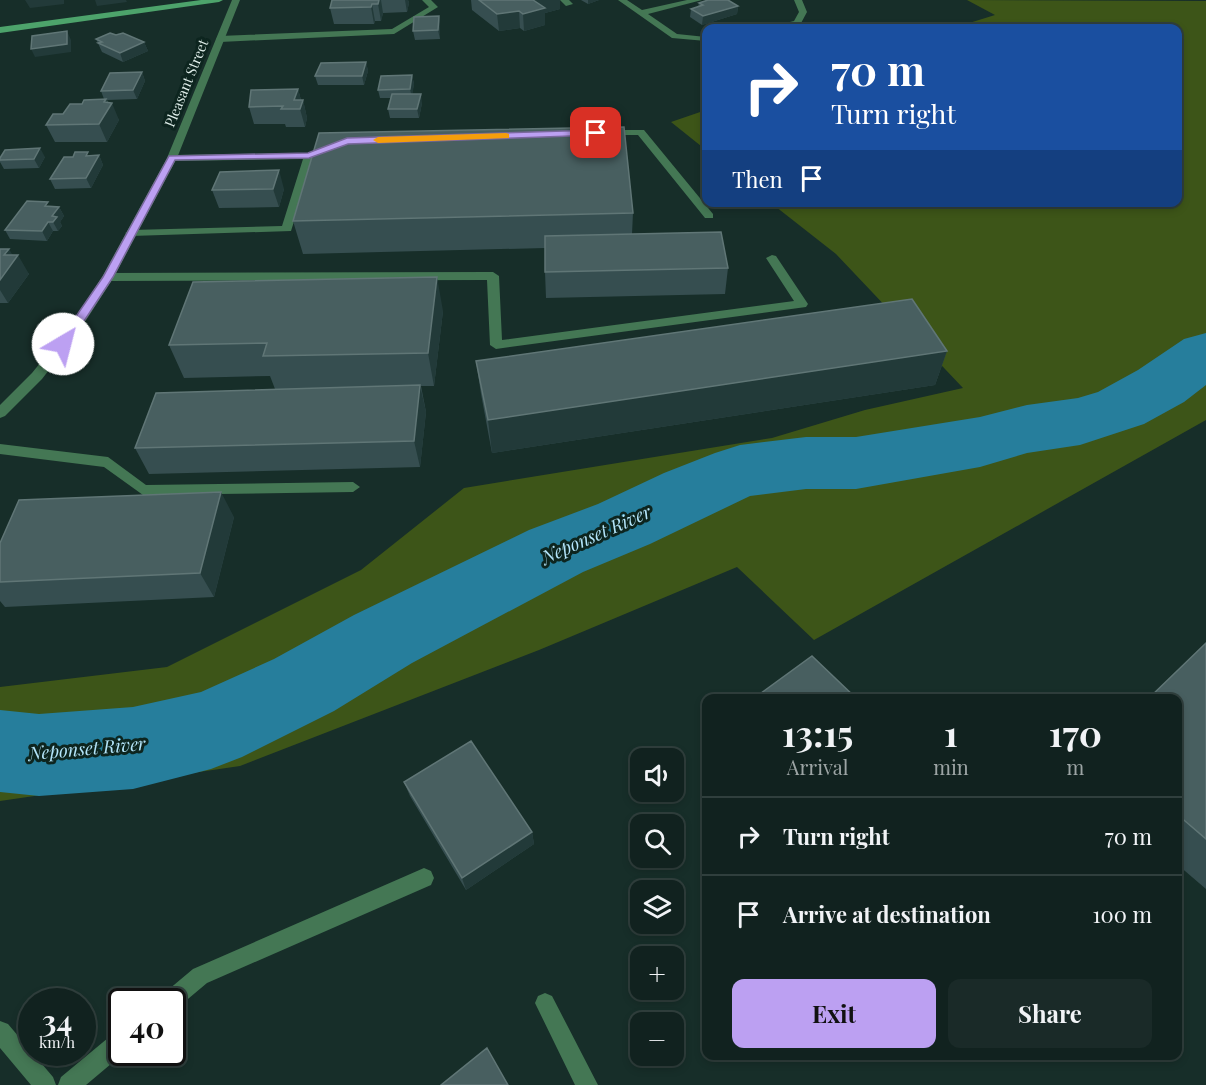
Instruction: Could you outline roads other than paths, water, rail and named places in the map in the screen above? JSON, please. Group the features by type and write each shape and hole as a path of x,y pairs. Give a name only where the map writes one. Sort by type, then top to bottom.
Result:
{"main road":[{"path":"0,30 219,0"}],"street":[{"name":"Pleasant Street","path":"0,413 37,376 75,328 108,277 172,158 236,0"},
{"path":"220,39 394,31 434,7 426,0"},
{"path":"622,0 675,36 702,39"},
{"path":"641,14 698,0"},
{"path":"793,24 797,23 803,12 798,0"},
{"path":"594,133 641,132 709,216"},
{"path":"172,158 309,156 347,141"},
{"path":"131,233 287,229 309,156"},
{"path":"108,277 493,276 496,345 802,304 772,258"},
{"path":"0,449 108,462 143,490 353,487"},
{"path":"186,988 200,976 424,878"},
{"path":"545,1003 587,1085"},
{"path":"0,1032 45,1085"},
{"path":"69,1085 108,1053"}],"waterway":[{"name":"Neponset River","path":"0,751 39,755 133,748 211,729 304,685 383,639 556,551 624,524 689,492 740,471 806,463 856,463 980,442 1027,429 1080,421 1121,408 1161,386 1206,354"}]}
